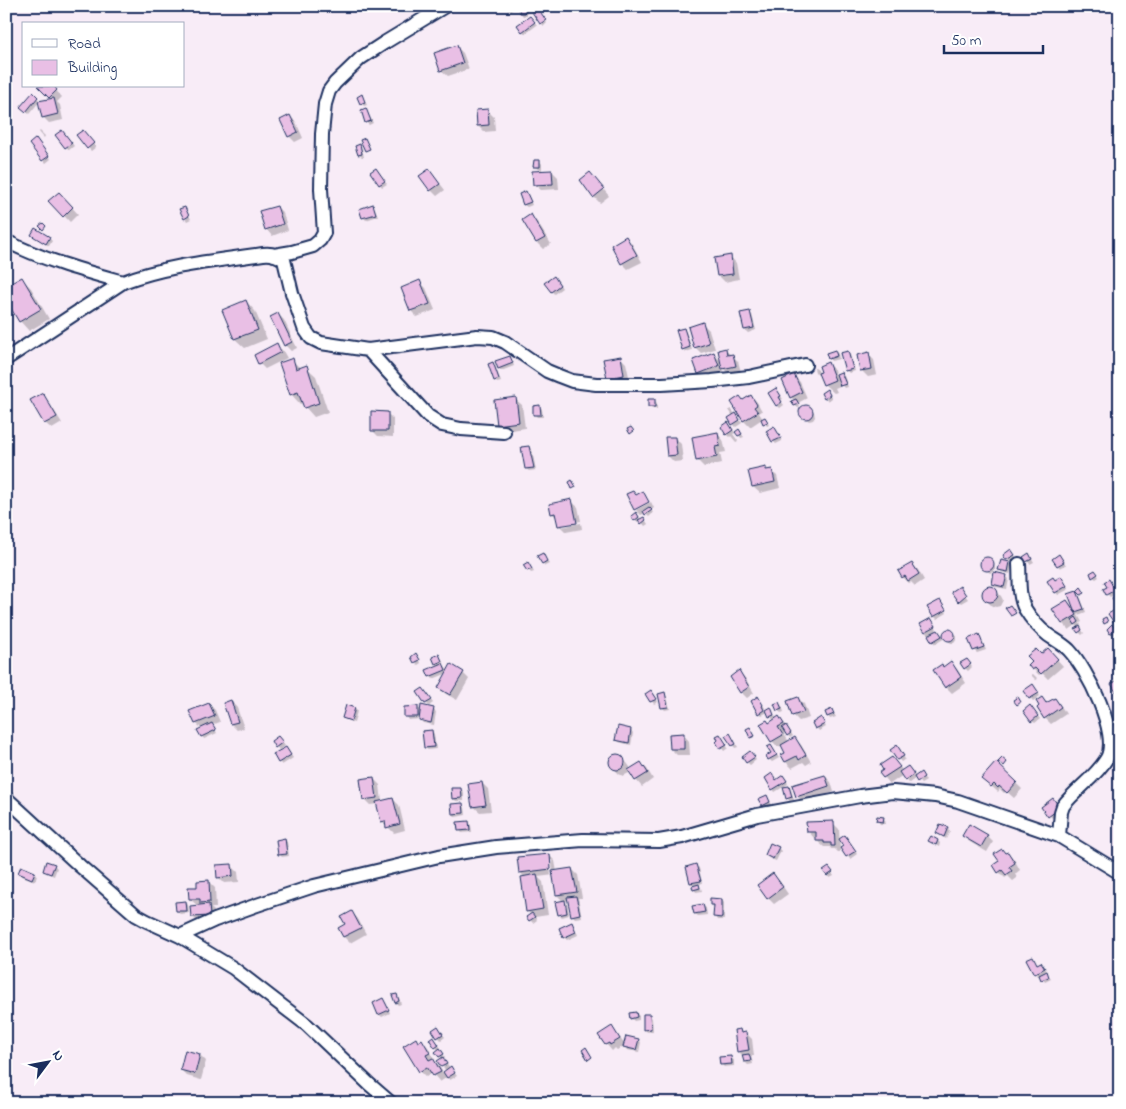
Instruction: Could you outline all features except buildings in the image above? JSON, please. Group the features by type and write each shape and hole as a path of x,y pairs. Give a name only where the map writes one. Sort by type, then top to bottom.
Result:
{"street":[{"path":"6,360 123,282 174,268 263,254 274,255 314,246 324,233 321,189 322,134 325,104 329,92 335,83 361,58 445,6"},
{"path":"6,241 24,250 72,267 123,282"},
{"path":"274,255 281,258 285,263 292,293 304,328 311,338 321,343 368,350 477,336 492,337 505,342 547,371 572,381 596,384 662,384 712,381 805,365"},
{"path":"368,350 428,416 442,425 461,429 504,432"},
{"path":"1019,564 1022,600 1025,608 1036,625 1068,649 1083,668 1103,711 1109,735 1110,750 1106,759 1099,769 1063,806 1059,836"},
{"path":"180,936 257,904 314,886 439,856 496,847 583,840 659,841 682,837 757,815 892,792 935,796 958,802 1059,836 1120,873"},
{"path":"6,798 136,915 180,936 233,968 307,1025 391,1103"}]}
